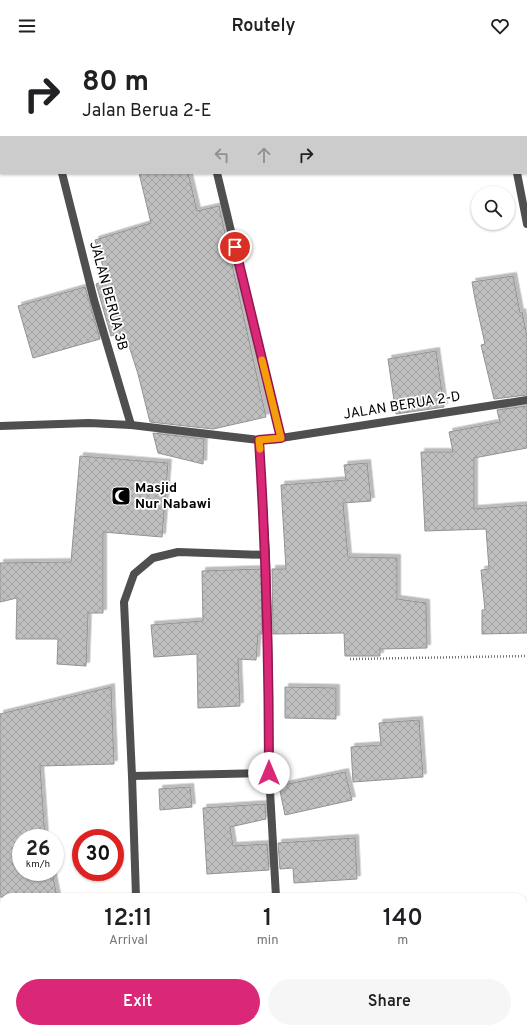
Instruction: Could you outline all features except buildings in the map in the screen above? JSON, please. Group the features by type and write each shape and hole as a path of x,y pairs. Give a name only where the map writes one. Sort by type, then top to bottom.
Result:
{"street":[{"name":"JALAN BERUA 3B","path":"62,174 94,300 131,425"},
{"path":"217,174 281,438"},
{"path":"517,174 527,224"},
{"name":"JALAN BERUA 2-D","path":"0,426 89,423 131,425 259,440 281,438 527,400"},
{"path":"259,440 266,555 269,677 269,773 276,893"},
{"path":"136,893 124,602 134,574 153,558 178,552 266,555"},
{"path":"132,776 269,773"}],"path":[{"path":"350,660 527,656"}],"slow traffic":[{"path":"260,449 259,440 281,438 262,360"}],"place":[{"name":"Masjid Nur Nabawi","path":"121,496"}],"route":[{"path":"235,247 281,438 259,440 266,555 269,677 269,773"}]}
